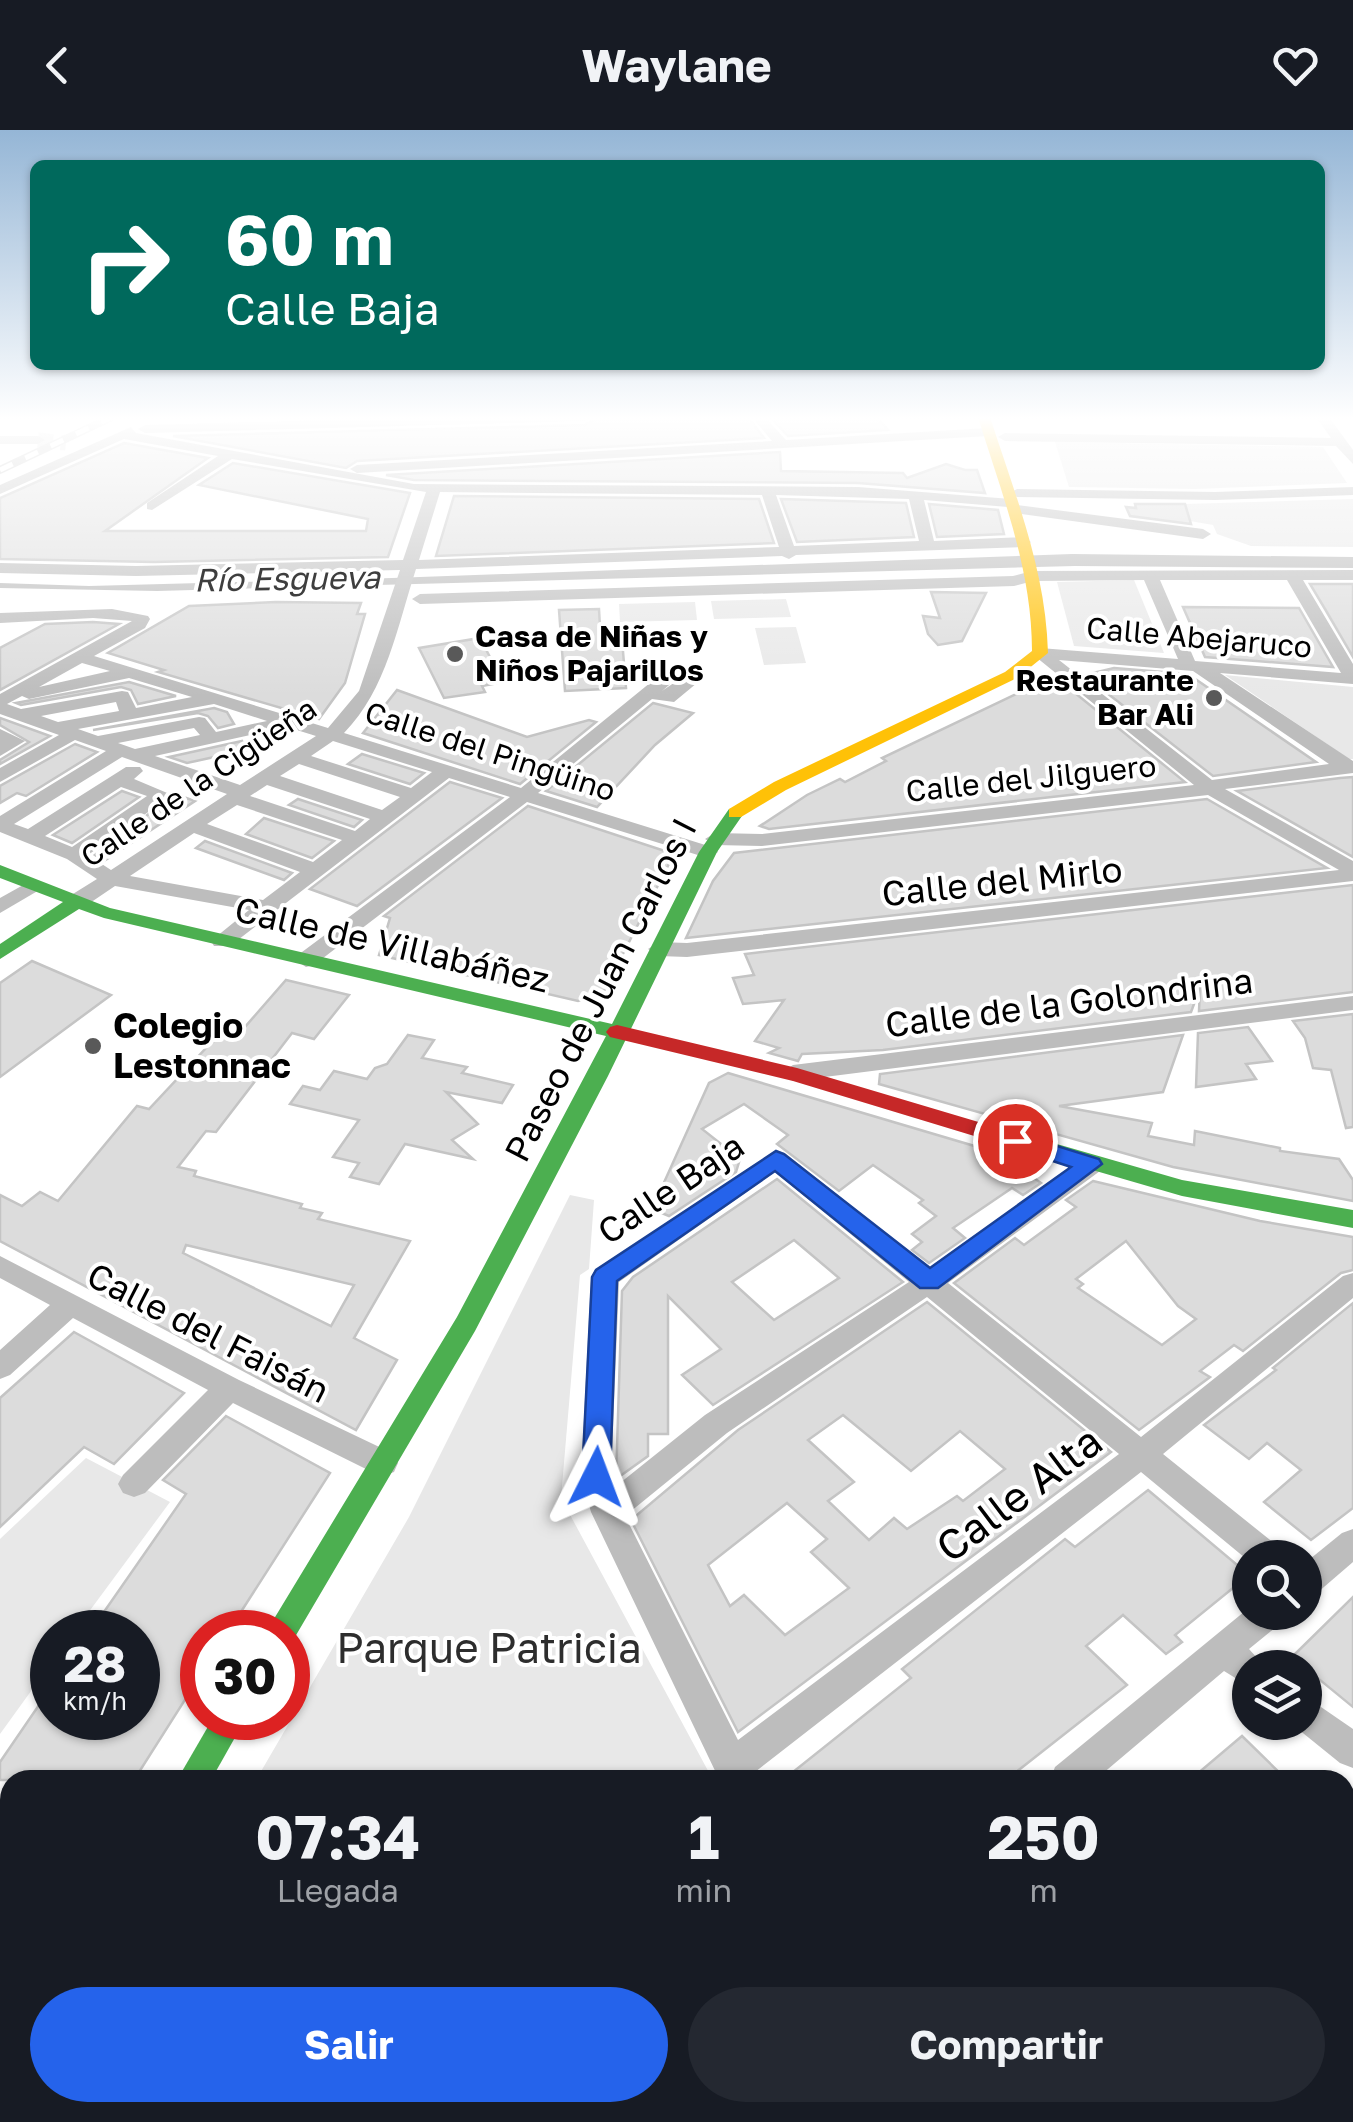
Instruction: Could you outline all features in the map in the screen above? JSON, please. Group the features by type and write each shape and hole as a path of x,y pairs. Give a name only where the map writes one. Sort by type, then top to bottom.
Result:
{"main road":[{"path":"1016,510 1043,628 1040,653"},
{"name":"Paseo de Juan Carlos I","path":"294,1610 475,1306 712,846 734,812 1010,676 1040,653"},
{"name":"Calle de Villabáñez","path":"0,871 76,902 222,940 794,1072 1218,1199 1353,1219"},
{"name":"Calle de la Cigüeña","path":"0,953 76,902"},
{"path":"199,1770 217,1740"}],"street":[{"name":"Calle de la Cigüeña","path":"76,902 333,733 357,709 368,692 427,510"},
{"path":"774,510 789,554"},
{"path":"919,510 928,547"},
{"path":"1061,510 1203,534"},
{"path":"0,568 136,572 408,568 1022,542"},
{"path":"420,599 1014,582 1032,574 1353,576"},
{"path":"1150,575 1194,666 1350,767"},
{"path":"1292,575 1353,678"},
{"path":"0,618 119,615 142,619 6,706"},
{"path":"0,636 30,620"},
{"path":"1330,640 1353,640"},
{"path":"1040,653 1210,789 1353,873"},
{"name":"Calle Abejaruco","path":"1040,653 1353,678"},
{"name":"Calle del Pingüino","path":"81,657 294,720 522,796 712,846"},
{"path":"6,706 131,672"},
{"path":"306,960 522,796 649,693"},
{"path":"6,706 122,696 130,715"},
{"path":"5,742 218,697"},
{"path":"6,706 358,838"},
{"path":"0,824 88,770 135,755 294,720"},
{"path":"96,742 199,722 212,739"},
{"path":"0,776 40,753 57,728"},
{"path":"40,753 88,770"},
{"path":"29,836 120,780 135,755"},
{"path":"297,757 414,795"},
{"name":"Calle del Jilguero","path":"712,846 1210,789 1220,784 1350,767"},
{"path":"222,940 446,770"},
{"path":"266,778 385,817"},
{"path":"120,780 162,795"},
{"path":"74,855 162,795 205,781"},
{"path":"0,824 74,855 112,879 266,907"},
{"path":"193,826 315,870"},
{"name":"Calle del Mirlo","path":"659,949 687,950 1353,873"},
{"path":"0,907 34,885"},
{"name":"Calle de la Golondrina","path":"794,1072 1353,1003"},
{"name":"Calle Baja","path":"607,1512 596,1477 605,1277 776,1160 929,1282"},
{"path":"734,1770 607,1512 716,1424 929,1282 1091,1164"},
{"name":"Calle del Faisán","path":"0,1266 229,1388 384,1462"},
{"path":"929,1282 1247,1540"},
{"name":"Calle Alta","path":"741,1770 1353,1284"},
{"path":"0,1367 70,1304"},
{"path":"134,1484 229,1388"},
{"path":"1322,1569 1353,1543"},
{"path":"1082,1770 1232,1664"},
{"path":"1322,1727 1353,1751"}],"green space":[{"path":"1187,510 1353,510 1353,547 1251,546 1217,534 1213,525 1190,521"},
{"path":"1134,580 1164,653 1074,646 1057,582"},
{"path":"786,599 791,617 714,619 711,601"},
{"path":"695,602 697,620 620,622 619,604"},
{"path":"796,627 806,663 764,665 755,628"},
{"path":"1225,675 1353,687 1353,759 1349,759"},
{"name":"Parque Patricia","path":"570,1195 594,1200 589,1269 580,1275 561,1498 708,1770 262,1770 279,1740 310,1740 310,1687 409,1517"},
{"path":"86,1458 170,1502 90,1610 30,1610 30,1692 0,1734 0,1539"}],"shaded area":[{"path":"1072,554 1353,557 1353,568 1075,566 157,591 0,588 0,583 89,586 392,578"}],"building":[{"path":"0,510 135,510 105,531 366,531 368,519 323,510 404,510 388,557 154,562 0,559"},
{"path":"450,510 763,510 774,543 436,556"},
{"path":"785,510 908,510 914,537 797,542"},
{"path":"930,510 998,510 1004,534 937,537"},
{"path":"1127,510 1187,510 1191,524 1130,516"},
{"path":"1310,584 1353,584 1353,657 1325,609"},
{"path":"931,592 986,593 962,641 938,645 928,634 923,616 940,618"},
{"path":"361,603 357,614 365,614 345,683 319,719 158,672 164,670 108,653 189,606"},
{"path":"1183,607 1299,608 1333,667 1205,657"},
{"path":"599,609 600,627 621,627 626,688 565,691 559,610"},
{"path":"45,624 119,624 0,690 0,648"},
{"path":"480,638 503,682 482,686 485,692 444,698 419,648"},
{"path":"1114,668 1188,674 1316,762 1213,776 1084,675"},
{"path":"1054,676 1185,782 769,829 760,826 807,795 840,779 845,782 886,761 882,758"},
{"path":"129,682 176,696 138,704 131,690 121,687 16,703"},
{"path":"397,690 527,737 589,720 596,722 520,784 363,733"},
{"path":"653,703 693,713 655,745 597,807 546,791"},
{"path":"214,708 227,712 234,724 218,728 208,716 198,713 93,730"},
{"path":"0,718 50,736 0,764 0,760 29,742 0,725"},
{"path":"242,741 246,750 187,763 169,757"},
{"path":"75,744 97,752 26,796 17,793 0,803 0,786"},
{"path":"362,754 424,773 410,784 348,764"},
{"path":"1353,777 1353,857 1237,791 1340,778"},
{"path":"450,782 502,798 357,906 310,889"},
{"path":"122,791 139,797 72,843 53,835"},
{"path":"175,794 195,801 104,861 95,855"},
{"path":"298,799 362,820 354,827 289,805"},
{"path":"1207,799 1327,868 686,938 713,881 734,853"},
{"path":"528,806 674,854 603,993 578,1001 379,955 390,918 384,916"},
{"path":"264,818 334,841 312,858 246,834"},
{"path":"205,841 292,873 284,880 196,848"},
{"path":"1353,885 1353,992 1199,1011 1200,988 1191,1012 883,1050 802,1054 798,1061 769,1053 779,1048 755,1041 784,1000 743,1004 733,978 754,975 745,954"},
{"path":"32,961 111,995 0,1077 0,983"},
{"path":"286,980 349,995 314,1039 292,1033 216,1132 206,1131 178,1167 196,1171 194,1176 302,1204 300,1208 322,1213 318,1219 410,1241 354,1338 397,1360 356,1430 0,1241 0,1195 22,1206 40,1192 58,1201 137,1106 149,1109 208,1046 226,1031 244,1028","holes":["186,1245 354,1285 331,1326 183,1253"]},
{"path":"1353,1014 1353,1127 1346,1128 1331,1070 1313,1068 1305,1038 1293,1021"},
{"path":"1248,1027 1272,1061 1246,1064 1256,1079 1196,1087 1198,1033"},
{"path":"408,1035 434,1040 422,1058 467,1067 462,1073 513,1085 502,1103 446,1092 478,1124 452,1140 473,1159 405,1144 379,1184 350,1177 359,1163 333,1157 359,1120 290,1104 303,1086 320,1090 334,1071 367,1079 375,1068 387,1064"},
{"path":"1183,1035 1163,1092 1059,1106 1152,1123 1148,1136 1194,1145 1195,1131 1280,1151 1339,1159 1353,1180 1353,1201 1173,1167 879,1084 880,1074"},
{"path":"728,1073 998,1153 1041,1183 1023,1195 1012,1188 953,1228 965,1238 929,1263 912,1250 922,1242 912,1234 936,1216 919,1203 923,1200 873,1165 839,1191 777,1144 788,1135 744,1104 702,1129 740,1159 736,1172 669,1216 652,1209 709,1083"},
{"path":"777,1179 903,1282 713,1405 682,1375 721,1349 668,1296 668,1434 648,1434 648,1456 616,1479 622,1291 633,1277","holes":["794,1240 839,1278 774,1320 732,1282"]},
{"path":"1093,1181 1260,1221 1353,1237 1353,1270 1341,1273 1243,1351 1234,1345 1200,1371 1210,1377 1139,1430 954,1283 1015,1238 1024,1245 1076,1207 1066,1200","holes":["1126,1241 1178,1306 1196,1319 1162,1345 1078,1288 1083,1284 1076,1279"]},
{"path":"927,1302 1111,1452 738,1732 631,1520 738,1430","holes":["843,1415 911,1471 960,1431 1005,1469 963,1501 957,1496 907,1529 894,1518 869,1540 828,1501 854,1482 808,1440","787,1503 827,1539 811,1552 849,1588 785,1635 744,1595 730,1606 708,1565"]},
{"path":"1353,1303 1353,1508 1311,1540 1264,1502 1301,1470 1267,1443 1249,1459 1204,1425 1276,1370 1273,1368"},
{"path":"74,1332 184,1393 114,1464 84,1447 0,1527 0,1398"},
{"path":"226,1416 330,1473 242,1610 180,1610 180,1708 160,1739 160,1610 105,1610 186,1494 163,1480"},
{"path":"1148,1490 1232,1561 1232,1589 1175,1635 1182,1642 1166,1654 1123,1615 1086,1646 1127,1685 1019,1770 796,1770 911,1678 902,1669 1065,1539 1075,1547"},
{"path":"1353,1597 1353,1707 1322,1682 1322,1650 1299,1650"},
{"path":"30,1718 30,1740 159,1740 140,1770 0,1770 0,1762"},
{"path":"1237,1740 1246,1740 1277,1770 1202,1770"}],"traffic: fast":[{"path":"294,1610 466,1324 597,1076 708,852 735,813"},
{"path":"0,871 104,912 617,1032"},
{"path":"0,953 76,902"},
{"path":"994,1134 1182,1188 1353,1219"},
{"path":"199,1770 217,1740"}],"traffic: slow":[{"path":"735,813 780,786 1011,675 1040,653 1036,592 1014,510"}],"traffic: jam":[{"path":"617,1032 797,1075 994,1134"}],"place":[{"name":"Casa de Niñas y Niños Pajarillos","path":"455,654"},
{"name":"Restaurante Bar Ali","path":"1214,698"},
{"name":"Colegio Lestonnac","path":"93,1046"}],"route":[{"path":"596,1477 605,1277 776,1160 929,1282 1091,1164 1015,1141"}],"water label":[{"name":"Río Esgueva","path":"287,579"}]}
